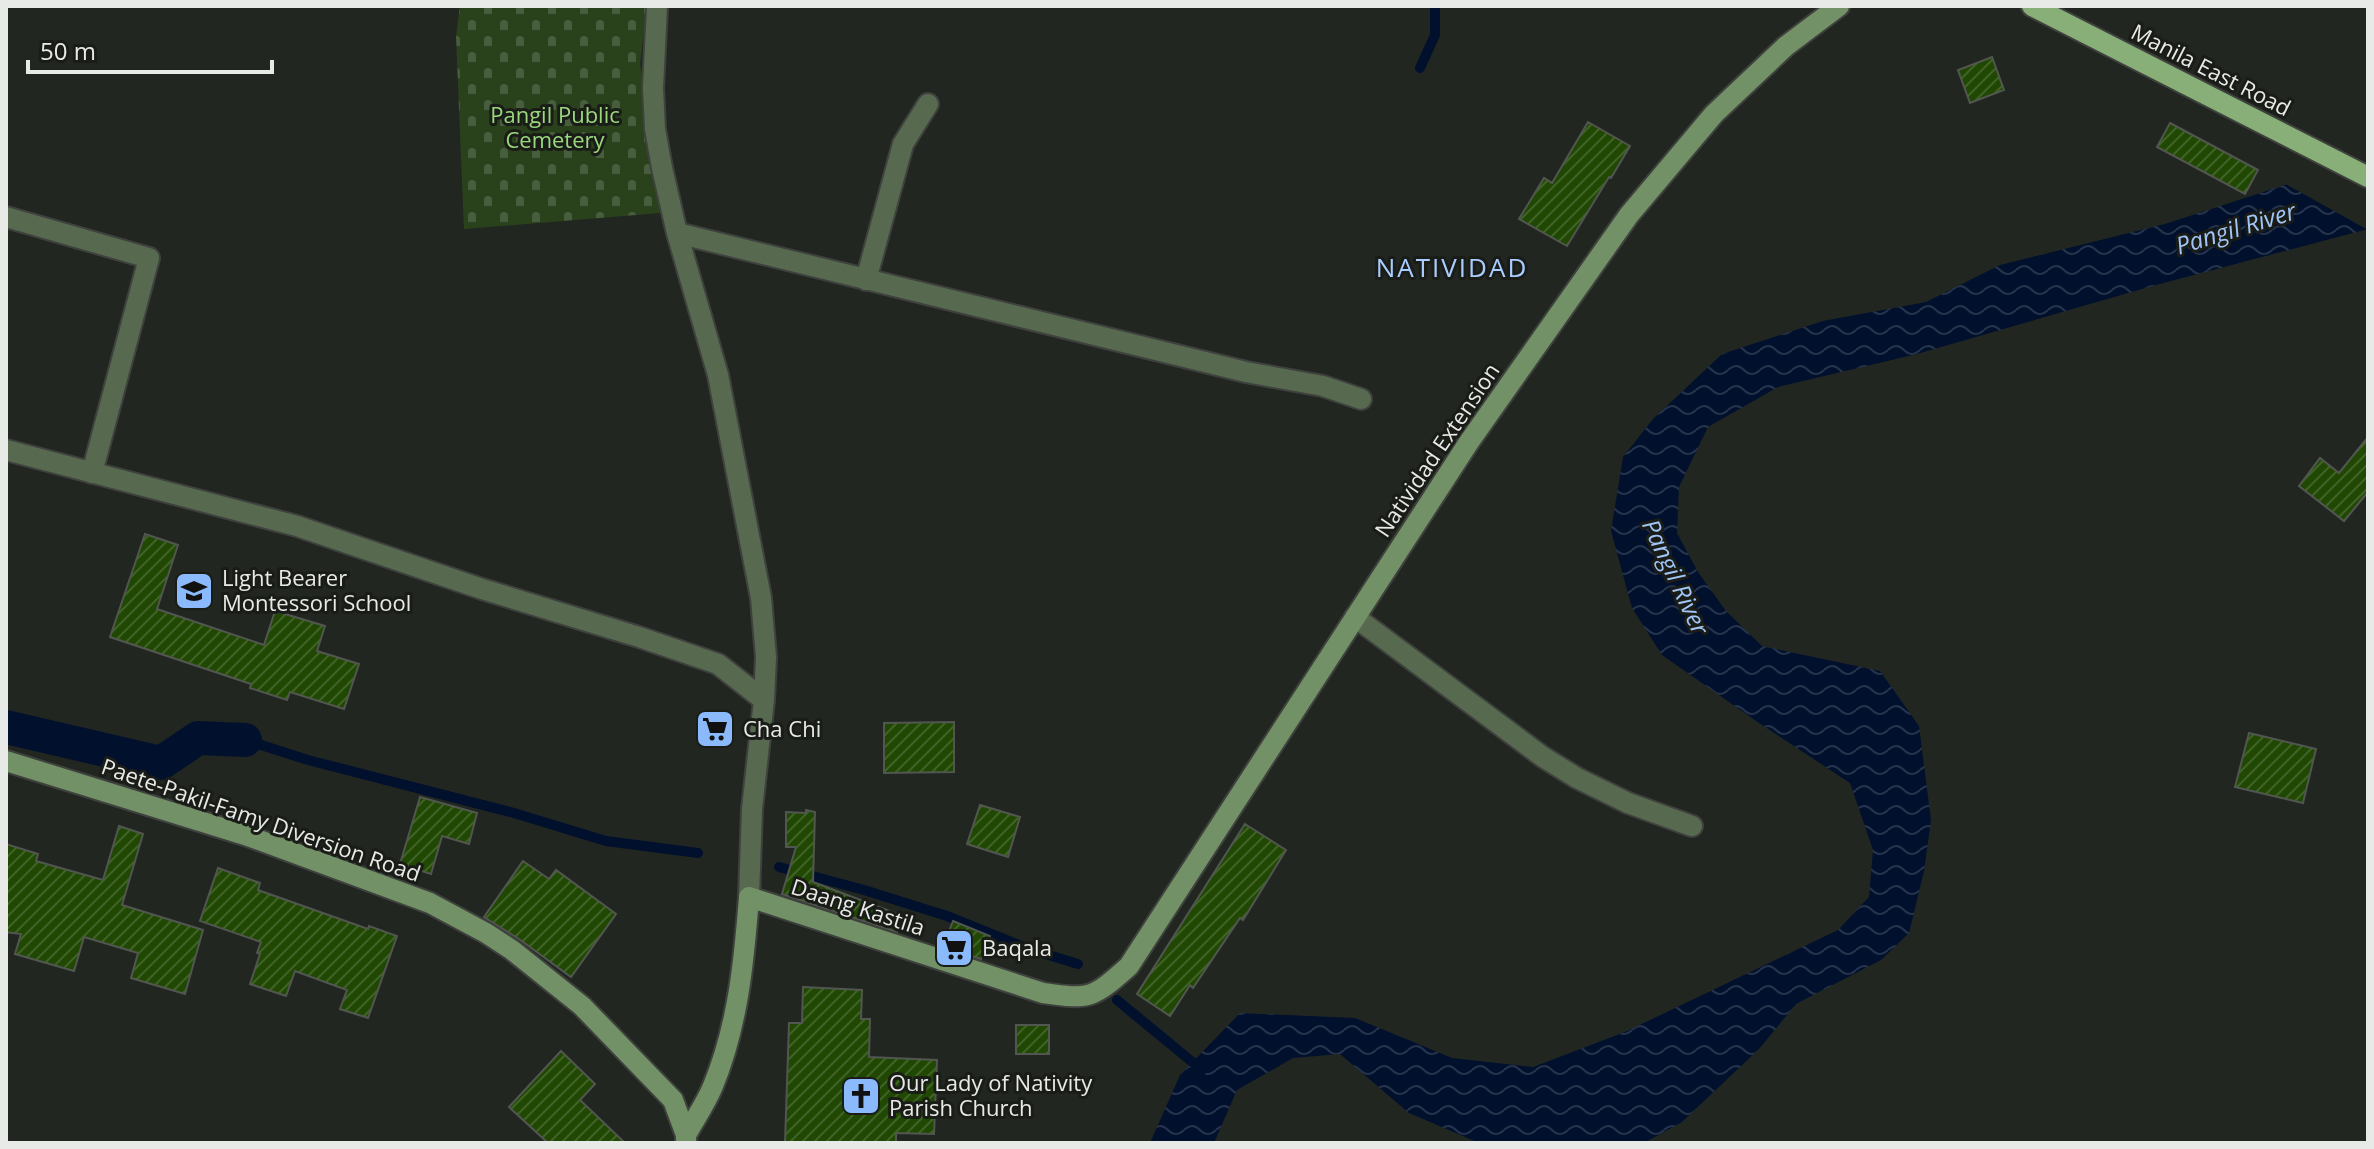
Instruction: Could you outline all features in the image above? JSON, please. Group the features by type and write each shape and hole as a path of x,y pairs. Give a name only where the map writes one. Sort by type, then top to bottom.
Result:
{"main road":[{"name":"Manila East Road","path":"2032,6 2368,177"}],"street":[{"path":"657,6 653,88 655,129 677,233 718,375 761,598 766,657 739,1000 725,1055 686,1139"},
{"name":"Natividad Extension","path":"1129,966 1469,442 1629,215 1714,114 1786,46 1839,6"},
{"path":"866,280 903,144 928,104"},
{"path":"6,217 149,258 92,473"},
{"path":"677,233 1246,372 1323,386 1361,399"},
{"path":"6,450 297,526 482,589 639,637 718,664 764,700"},
{"path":"1355,617 1543,757 1628,803 1692,826"},
{"name":"Paete-Pakil-Famy Diversion Road","path":"6,761 248,836 430,903 486,933 582,1006 616,1041 673,1100 686,1139"},
{"name":"Daang Kastila","path":"749,897 1043,993 1078,998 1101,991 1129,966"}],"green space":[{"name":"Pangil Public Cemetery","path":"460,6 647,6 640,64 660,213 464,229 456,36"}],"water":[{"name":"Pangil River","path":"2288,184 2368,229 2156,285 1917,354 1778,387 1708,427 1679,487 1677,533 1698,572 1726,611 1762,646 1880,671 1919,726 1931,820 1924,871 1909,933 1881,960 1796,1004 1759,1049 1682,1122 1644,1143 1479,1143 1409,1113 1340,1054 1293,1058 1237,1090 1214,1143 1150,1143 1180,1075 1240,1013 1355,1018 1452,1058 1533,1067 1625,1032 1838,930 1869,897 1873,850 1850,783 1662,655 1632,608 1611,531 1623,457 1653,419 1722,354 1823,321 1926,302 2000,265 2165,224"}],"pier":[{"path":"2368,168 2368,230 2282,182 2288,180"}],"building":[{"path":"1992,57 2004,90 1970,103 1958,70"},
{"path":"1588,122 1630,146 1567,246 1519,219 1544,178 1552,183"},
{"path":"2170,123 2258,170 2245,194 2157,147"},
{"path":"2368,437 2368,492 2344,521 2299,486 2320,458 2339,473"},
{"path":"145,534 178,545 157,609 264,645 275,611 325,626 317,651 359,664 344,709 290,692 287,700 250,688 251,684 110,637"},
{"path":"954,722 954,772 884,773 884,723"},
{"path":"2249,733 2316,749 2303,803 2235,787"},
{"path":"420,797 477,813 469,844 442,836 431,874 400,864"},
{"path":"980,805 1020,817 1008,857 967,844"},
{"path":"806,810 815,812 813,882 903,916 897,932 782,894 796,847 786,847 786,812 806,813"},
{"path":"1245,824 1286,850 1243,920 1240,918 1193,988 1190,985 1170,1016 1137,994"},
{"path":"119,826 143,834 122,905 203,930 185,994 131,978 138,953 84,937 74,971 15,954 21,934 6,932 6,844 38,854 36,861 103,880"},
{"path":"523,861 549,879 556,870 616,914 571,977 484,917"},
{"path":"218,868 260,883 258,890 368,929 369,926 397,936 368,1018 340,1009 347,990 295,971 286,996 250,984 261,942 200,921"},
{"path":"953,921 990,936 981,959 943,947"},
{"name":"Our Lady of Nativity Parish Church","path":"803,987 862,990 861,1019 870,1019 869,1057 937,1060 934,1134 896,1133 896,1143 785,1143 789,1023 802,1023"},
{"path":"1016,1025 1049,1025 1049,1054 1016,1054"},
{"path":"561,1051 595,1084 580,1100 625,1143 548,1143 509,1107"}],"waterway":[{"path":"1420,68 1435,35 1435,6"},
{"path":"6,727 161,763 198,738 245,740"},
{"path":"245,740 606,841 698,853"},
{"path":"779,867 947,916 1026,948 1078,964"},
{"path":"1117,1000 1202,1070"}],"place":[{"name":"Light Bearer Montessori School","path":"194,591"},
{"name":"Cha Chi","path":"715,729"},
{"name":"Baqala","path":"954,948"},
{"name":"Our Lady of Nativity Parish Church","path":"861,1096"}],"district":[{"name":"NATIVIDAD","path":"1452,268"}]}
